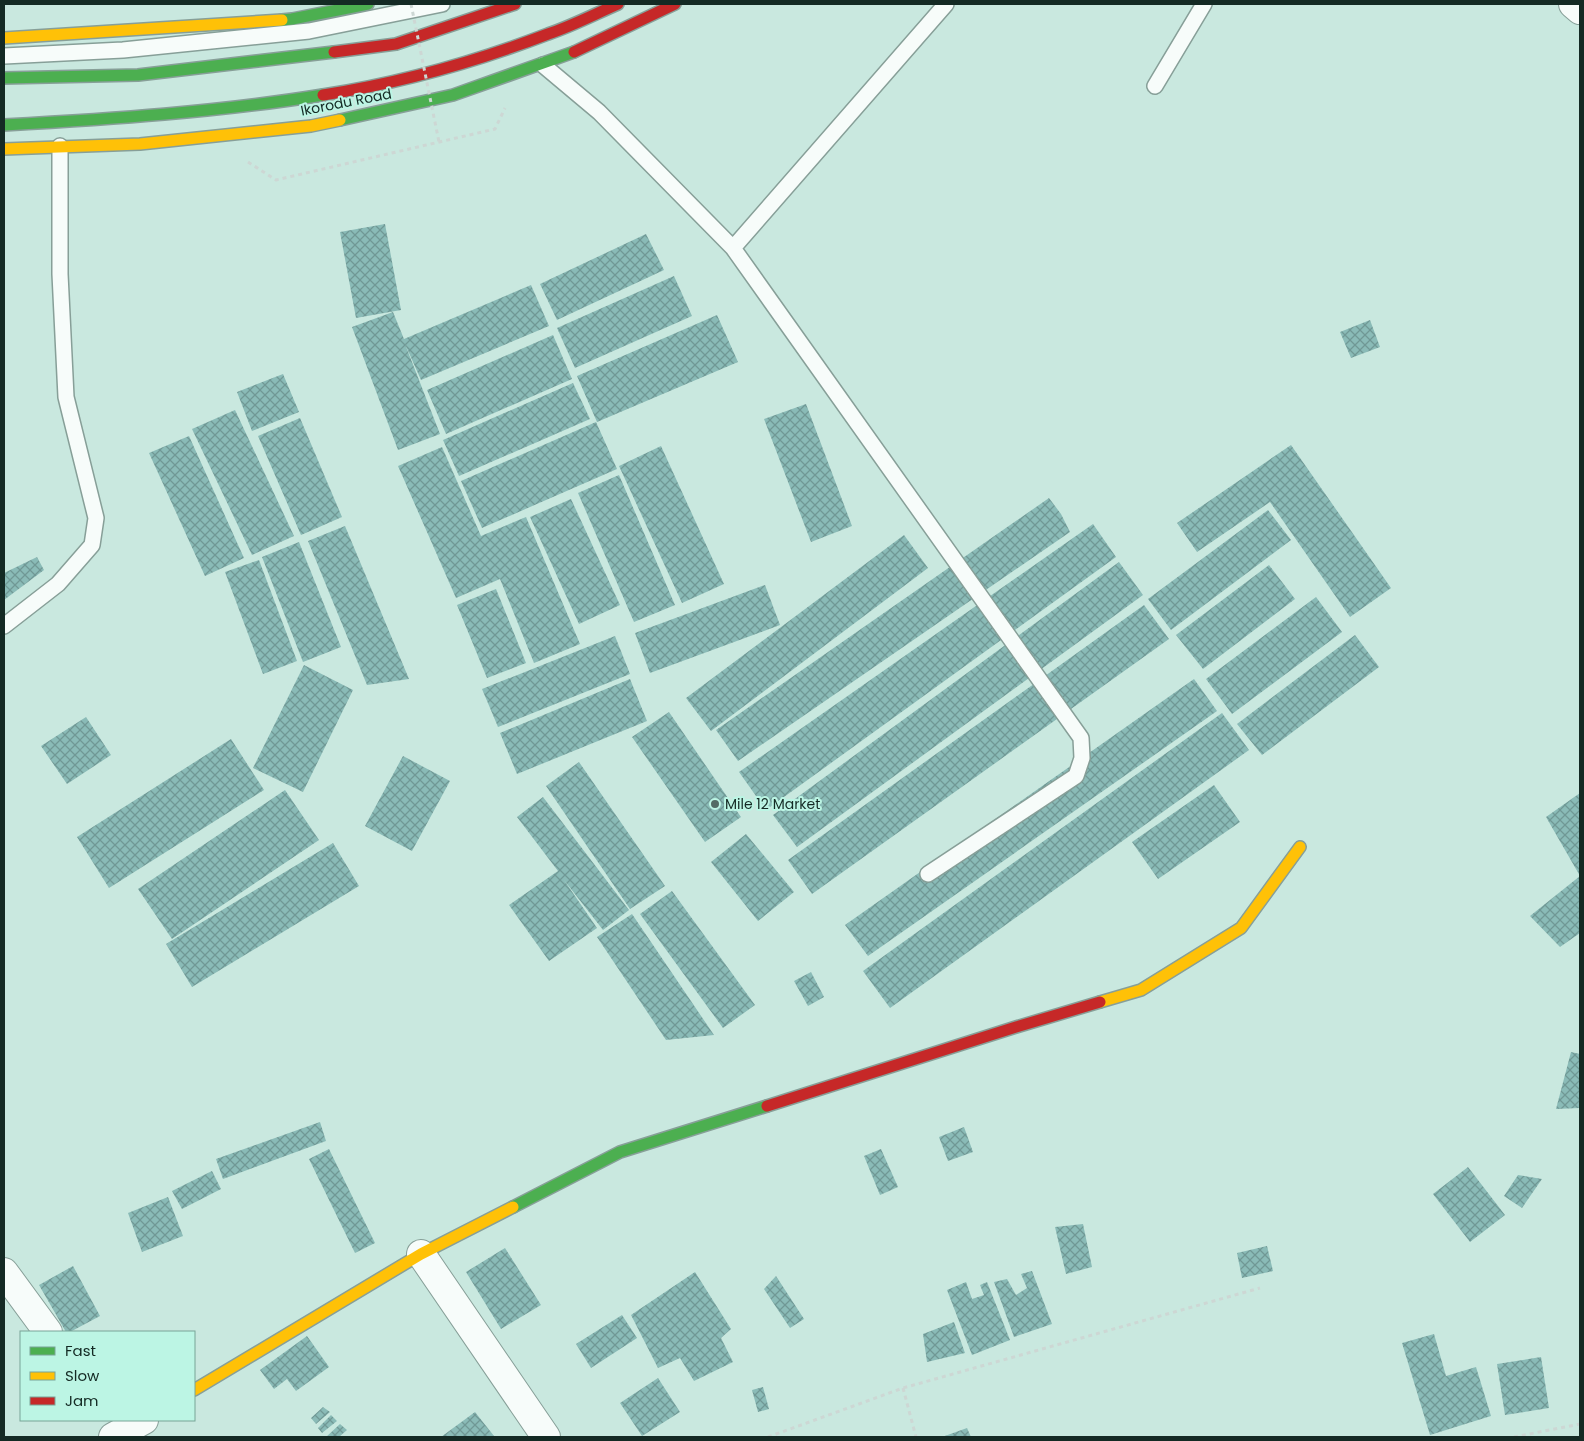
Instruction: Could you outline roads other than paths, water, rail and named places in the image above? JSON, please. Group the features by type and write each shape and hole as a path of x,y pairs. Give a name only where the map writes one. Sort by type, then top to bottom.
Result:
{"main road":[{"path":"4,38 292,19 368,4"},
{"path":"4,78 138,74 284,59 396,44 515,4"},
{"name":"Ikorodu Road","path":"4,125 100,120 209,110 288,101 370,88 465,63 549,34 618,4"},
{"name":"Ikorodu Road","path":"4,149 140,144 311,126 454,95 578,51 675,4"},
{"path":"195,1389 421,1254 620,1152 1016,1027 1141,990 1241,928 1300,847"}],"street":[{"path":"1573,4 1580,10"},
{"path":"421,1254 546,1437"},
{"path":"4,1272 47,1331"}],"lane":[{"path":"4,56 123,50 309,31 442,4"},
{"path":"733,248 946,4"},
{"path":"1155,86 1204,4"},
{"path":"543,64 599,112 733,248 1080,738 1082,758 1076,776 928,874"},
{"path":"4,626 58,584 92,545 96,518 66,397 60,274 60,146"}],"place":[{"name":"Mile 12 Market","path":"715,804"}]}
